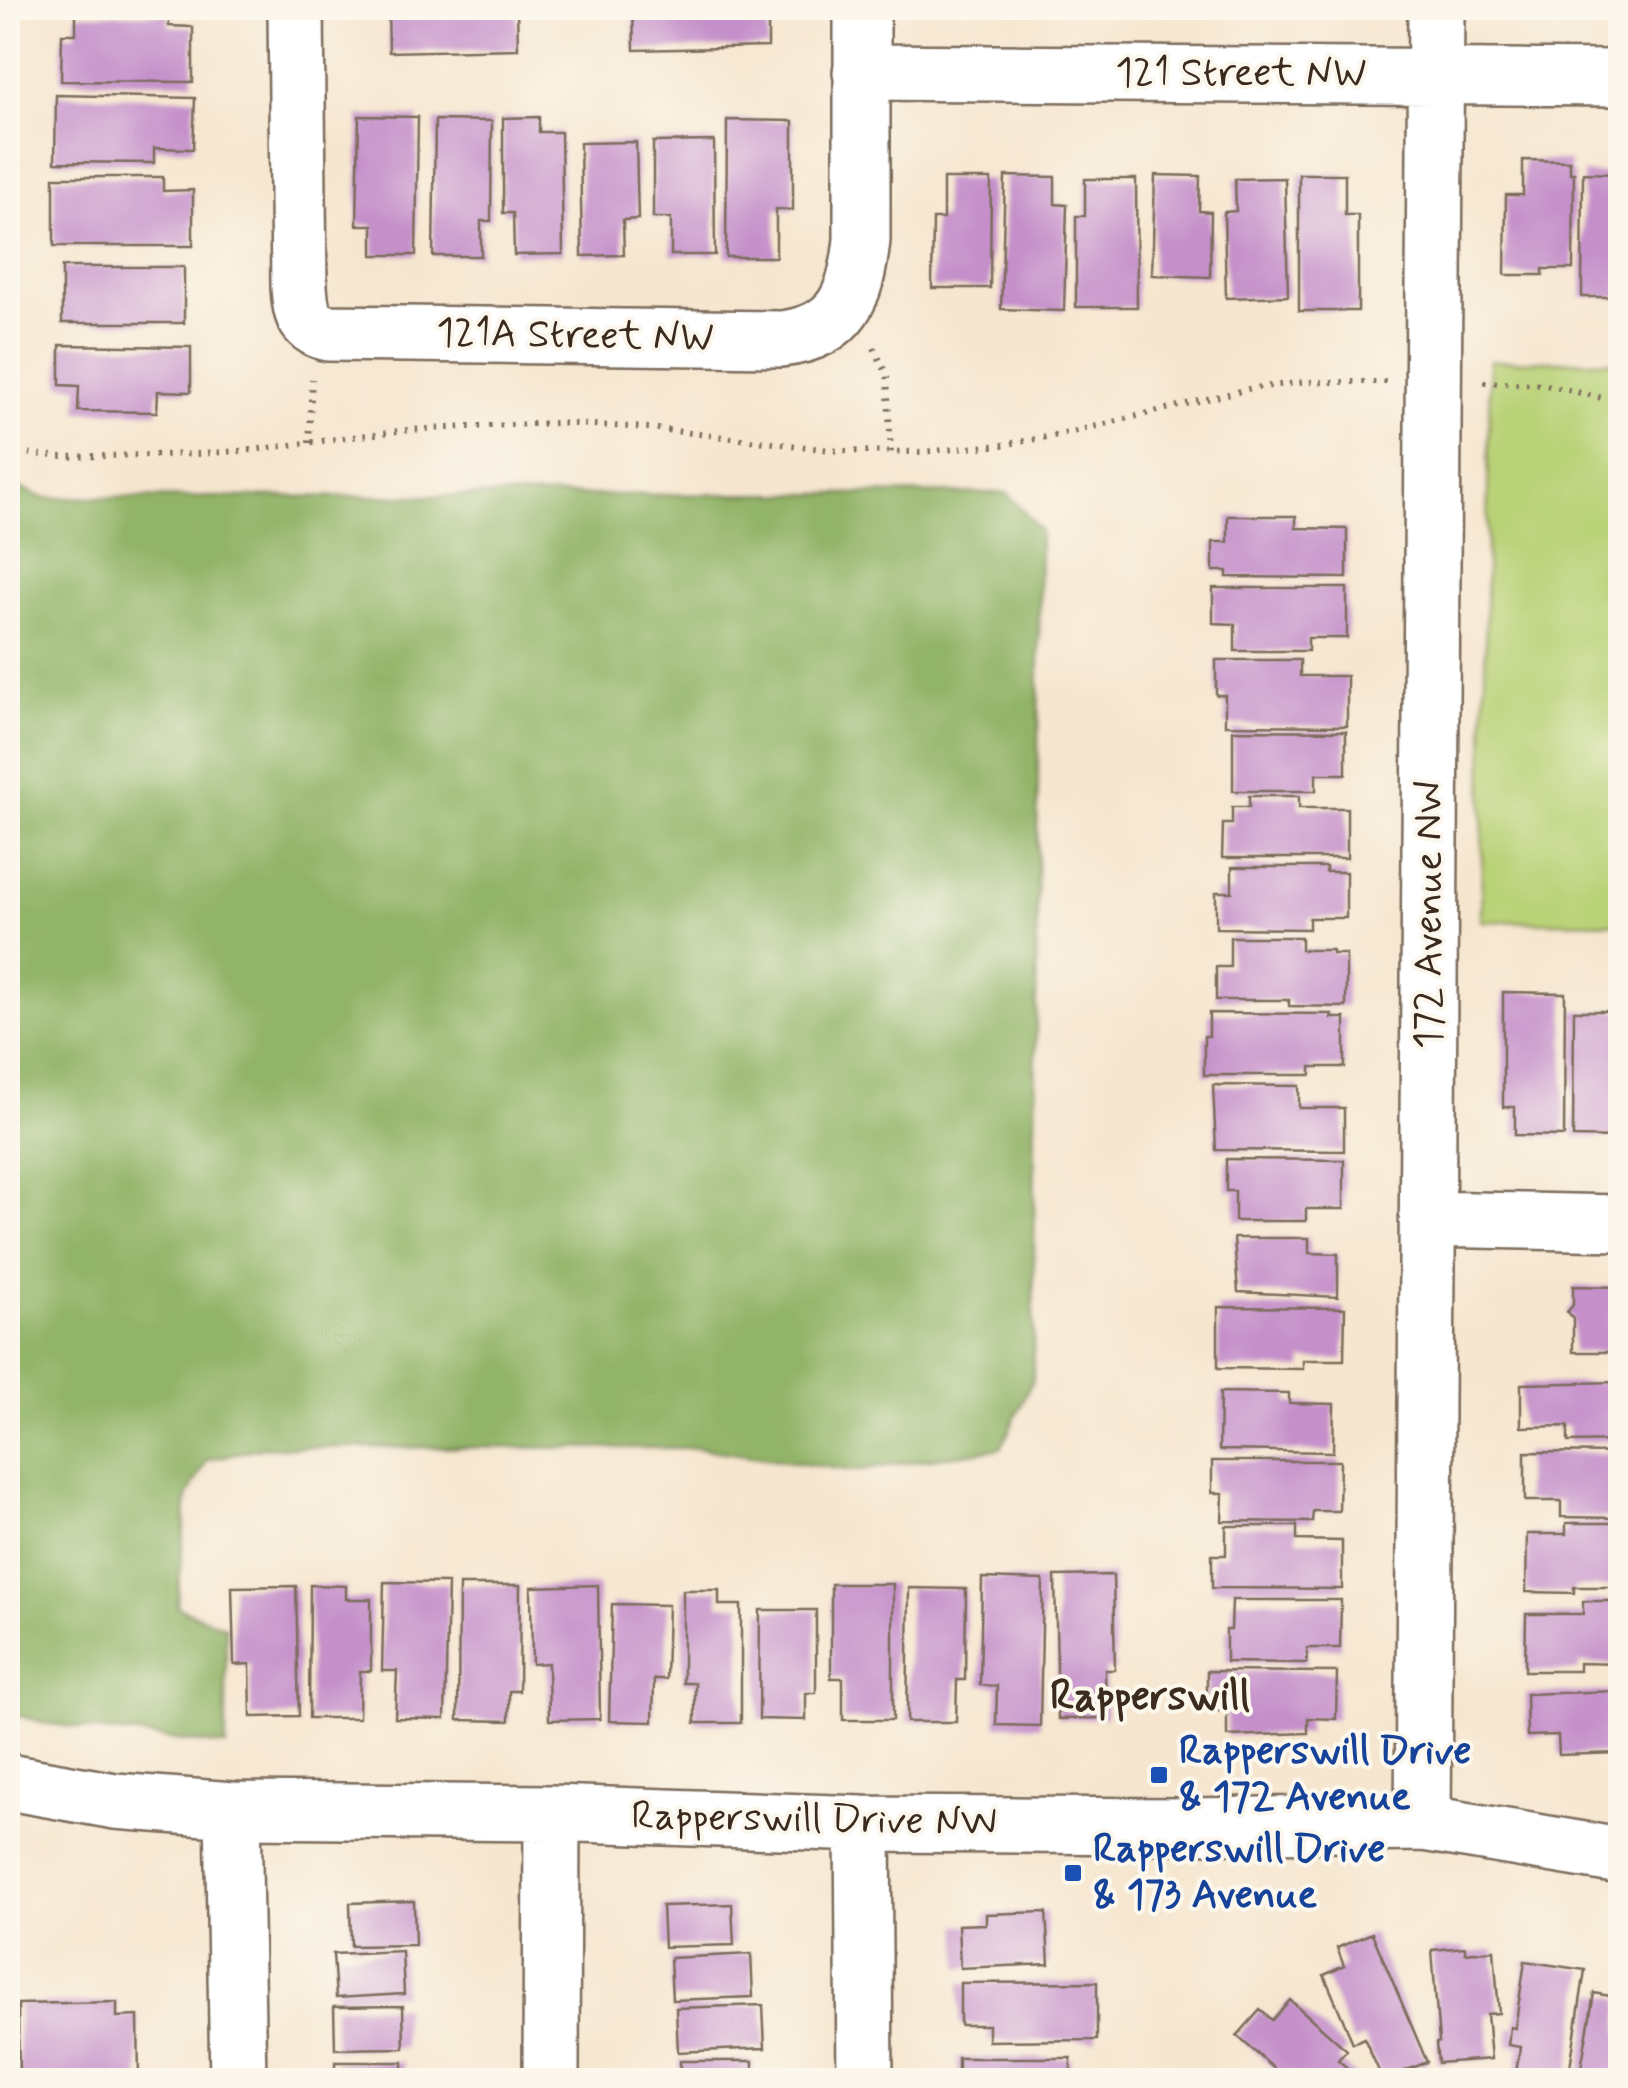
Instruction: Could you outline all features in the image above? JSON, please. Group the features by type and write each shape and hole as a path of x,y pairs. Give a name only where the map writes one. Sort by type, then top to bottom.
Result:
{"street":[{"path":"296,8 308,322"},
{"path":"846,308 859,271 862,240 862,8"},
{"name":"172 Avenue NW","path":"1424,1823 1436,8"},
{"name":"121 Street NW","path":"861,72 1620,78"},
{"name":"121A Street NW","path":"308,322 328,333 781,339 804,336 846,308"},
{"path":"1428,1219 1620,1223"},
{"name":"Rapperswill Drive NW","path":"8,1782 115,1801 233,1810 552,1813 862,1824 1424,1823 1620,1856"},
{"path":"233,1810 238,2080"},
{"path":"550,2080 552,1813"},
{"path":"862,1824 865,2080"}],"path":[{"path":"846,308 888,375 891,453"},
{"path":"308,322 309,442"},
{"path":"8,451 60,457 197,454 406,430 556,423 650,428 809,448 891,453 1002,445 1064,434 1252,388 1307,382 1546,385 1620,402"}],"green space":[{"path":"1490,361 1620,361 1620,923 1481,921"},
{"path":"8,483 43,498 1007,493 1040,530 1033,1379 1001,1448 854,1471 697,1448 263,1447 207,1460 187,1497 177,1607 226,1627 226,1746 50,1724 8,1713"}],"building":[{"path":"388,8 517,8 518,49 389,52"},
{"path":"633,8 768,8 768,47 634,50"},
{"path":"76,14 169,14 169,26 193,27 193,82 61,81 62,34 76,34"},
{"path":"56,95 195,98 193,149 154,148 154,163 55,162"},
{"path":"359,116 418,117 416,255 373,255 373,225 357,225"},
{"path":"539,117 539,132 561,132 563,254 514,255 513,213 503,213 503,118"},
{"path":"435,120 492,121 491,221 481,221 481,256 433,256"},
{"path":"727,120 793,121 793,210 776,209 776,257 726,257"},
{"path":"714,141 715,255 671,255 671,218 653,218 653,142"},
{"path":"636,142 638,219 623,220 624,255 582,256 580,143"},
{"path":"1523,160 1570,161 1570,173 1574,173 1573,269 1543,269 1543,275 1505,275 1506,195 1523,195"},
{"path":"1583,173 1620,174 1620,297 1582,297"},
{"path":"1299,174 1345,174 1345,215 1358,215 1358,311 1299,311"},
{"path":"1155,175 1200,176 1199,211 1211,212 1210,277 1152,275"},
{"path":"1005,176 1055,177 1055,204 1067,205 1064,311 1001,309"},
{"path":"54,177 163,177 163,191 193,190 193,246 54,246"},
{"path":"1285,178 1288,296 1226,298 1224,212 1236,211 1235,179"},
{"path":"943,179 991,179 990,288 932,288 933,219 943,219"},
{"path":"1085,179 1136,179 1137,307 1076,307 1076,216 1085,216"},
{"path":"62,267 184,267 184,323 62,323"},
{"path":"60,345 191,347 191,392 158,391 157,412 78,411 79,386 60,385"},
{"path":"1228,516 1296,516 1296,528 1347,529 1347,578 1227,577 1227,571 1213,571 1213,542 1228,542"},
{"path":"1213,588 1347,588 1347,638 1308,638 1308,651 1235,651 1235,624 1213,623"},
{"path":"1216,660 1300,660 1300,676 1347,676 1347,726 1225,725 1225,695 1216,695"},
{"path":"1233,730 1346,731 1346,774 1316,774 1316,791 1233,791"},
{"path":"1249,796 1299,796 1299,808 1347,808 1347,858 1222,858 1223,824 1232,824 1232,807 1249,807"},
{"path":"1232,867 1326,867 1326,872 1346,872 1346,918 1309,918 1309,929 1216,928 1216,892 1232,892"},
{"path":"1230,937 1301,937 1301,950 1346,954 1346,1007 1289,1006 1289,1000 1216,1000 1216,967 1230,967"},
{"path":"1503,992 1565,993 1564,1136 1515,1135 1515,1107 1503,1107"},
{"path":"1574,1011 1620,1011 1618,1138 1573,1137"},
{"path":"1209,1013 1332,1014 1331,1018 1345,1018 1345,1067 1311,1067 1311,1075 1204,1075 1204,1036 1209,1036"},
{"path":"1213,1085 1299,1086 1299,1108 1344,1108 1344,1151 1216,1150"},
{"path":"1226,1159 1344,1160 1344,1209 1306,1209 1306,1221 1235,1221 1235,1191 1226,1191"},
{"path":"1234,1238 1309,1238 1309,1253 1338,1254 1338,1297 1238,1292"},
{"path":"1573,1286 1620,1287 1620,1352 1573,1352 1573,1319 1567,1312 1573,1305"},
{"path":"1218,1307 1345,1308 1344,1360 1303,1360 1303,1369 1218,1368"},
{"path":"1620,1382 1620,1441 1568,1442 1568,1426 1521,1427 1521,1384"},
{"path":"1220,1392 1289,1393 1289,1403 1334,1404 1333,1452 1219,1450"},
{"path":"1525,1452 1620,1453 1620,1518 1561,1517 1561,1501 1525,1501"},
{"path":"1212,1461 1340,1461 1339,1511 1313,1511 1312,1522 1222,1521 1223,1493 1212,1493"},
{"path":"1566,1523 1620,1523 1620,1587 1574,1587 1574,1593 1526,1592 1527,1534 1566,1534"},
{"path":"1226,1526 1297,1526 1297,1540 1342,1541 1342,1589 1212,1588 1212,1555 1226,1555"},
{"path":"1113,1575 1115,1670 1105,1670 1106,1718 1058,1719 1055,1576"},
{"path":"982,1578 1043,1580 1040,1726 996,1725 997,1686 980,1685"},
{"path":"384,1582 448,1583 445,1719 395,1718 397,1671 382,1671"},
{"path":"831,1584 893,1584 893,1720 843,1720 843,1678 831,1678"},
{"path":"310,1585 346,1586 346,1599 371,1599 371,1671 360,1671 359,1718 309,1718"},
{"path":"459,1585 520,1585 519,1691 509,1691 509,1721 458,1720"},
{"path":"598,1585 600,1719 549,1720 548,1663 532,1664 531,1587"},
{"path":"296,1586 299,1716 251,1717 250,1664 234,1665 232,1587"},
{"path":"909,1588 966,1589 965,1680 957,1680 956,1722 907,1722"},
{"path":"683,1590 719,1590 719,1605 741,1605 741,1723 695,1723 695,1683 683,1683"},
{"path":"1232,1600 1341,1600 1340,1648 1307,1648 1307,1663 1226,1662 1226,1630 1231,1630"},
{"path":"1583,1601 1620,1601 1620,1664 1579,1663 1579,1671 1525,1671 1526,1614 1583,1614"},
{"path":"612,1604 668,1605 666,1679 654,1679 653,1722 609,1721"},
{"path":"760,1610 816,1610 816,1693 806,1693 806,1720 759,1719"},
{"path":"1207,1671 1337,1672 1336,1719 1308,1718 1308,1733 1227,1736 1227,1711 1207,1711"},
{"path":"1620,1691 1620,1753 1559,1755 1558,1735 1527,1736 1526,1694"},
{"path":"414,1901 415,1945 351,1946 350,1903"},
{"path":"732,1904 734,1945 664,1947 662,1906"},
{"path":"1046,1912 1049,1964 960,1968 958,1925 986,1924 986,1914"},
{"path":"1372,1933 1427,2062 1383,2080 1364,2038 1353,2043 1324,1975 1344,1966 1337,1948"},
{"path":"1465,1947 1465,1953 1494,1950 1499,2013 1487,2014 1491,2059 1438,2063 1432,1950"},
{"path":"402,1951 404,1994 336,1998 333,1954"},
{"path":"751,1954 753,1997 672,2000 670,1958"},
{"path":"1525,1961 1585,1970 1568,2080 1515,2079 1520,2047 1508,2045 1510,2027 1515,2028"},
{"path":"1097,1982 1097,2040 988,2041 988,2025 960,2025 960,1983"},
{"path":"1594,1993 1620,1998 1620,2080 1579,2080"},
{"path":"1290,2000 1347,2050 1338,2060 1361,2080 1287,2080 1237,2036 1260,2010 1272,2020"},
{"path":"117,2002 117,2017 138,2016 139,2080 19,2080 18,2004"},
{"path":"763,2005 765,2048 678,2052 676,2008"},
{"path":"403,2006 404,2048 335,2049 334,2007"},
{"path":"958,2058 1071,2058 1071,2080 958,2080"},
{"path":"680,2061 753,2061 753,2080 680,2080"},
{"path":"335,2062 403,2062 403,2080 335,2080"}],"place":[{"name":"Rapperswill Drive & 172 Avenue","path":"1159,1775"},
{"name":"Rapperswill Drive & 173 Avenue","path":"1073,1873"}],"district":[{"name":"Rapperswill","path":"1150,1697"}]}
